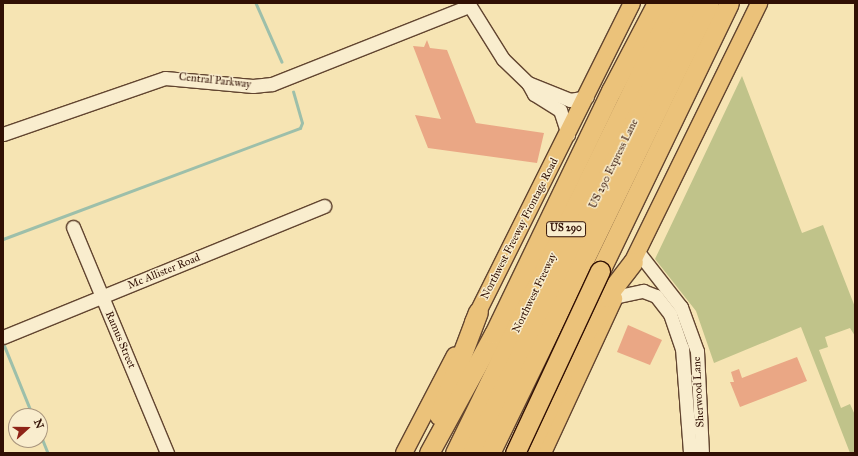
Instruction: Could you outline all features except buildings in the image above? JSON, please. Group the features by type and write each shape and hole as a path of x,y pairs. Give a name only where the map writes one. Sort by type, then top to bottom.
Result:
{"highway":[{"path":"429,453 494,334 611,91 657,3"},
{"name":"Northwest Freeway","path":"455,453 675,3"},
{"name":"US 290 Express Lane","path":"472,453 692,3"},
{"name":"US 290","path":"490,453 709,3"},
{"path":"515,453 600,271 729,3"},
{"path":"515,453 569,364 606,297 635,257"},
{"path":"424,453 478,312"},
{"path":"527,453 569,364"}],"main road":[{"name":"Northwest Freeway Frontage Road","path":"404,453 568,135 632,3"},
{"path":"543,453 614,297 759,3"}],"street":[{"path":"468,4 503,59 528,83 534,94 560,110 568,135"},
{"name":"Central Parkway","path":"3,134 165,78 253,86 280,81 468,4"},
{"path":"528,83 570,100 587,97"},
{"name":"Mc Allister Road","path":"5,336 324,206"},
{"name":"Ramus Street","path":"73,226 167,453"},
{"name":"Sherwood Lane","path":"635,257 681,308 698,351 702,453"},
{"name":"Sherwood Lane","path":"614,297 643,290 656,296 670,314 682,348 690,453"}],"green space":[{"path":"742,76 802,233 823,225 855,307 855,336 850,328 825,337 828,347 819,350 841,408 850,404 855,415 855,453 850,453 801,327 714,363 696,311 655,259"}],"waterway":[{"path":"256,3 282,62"},
{"path":"3,239 300,128 302,123 293,92"},
{"path":"3,342 30,408"},
{"path":"46,448 48,453"}]}
